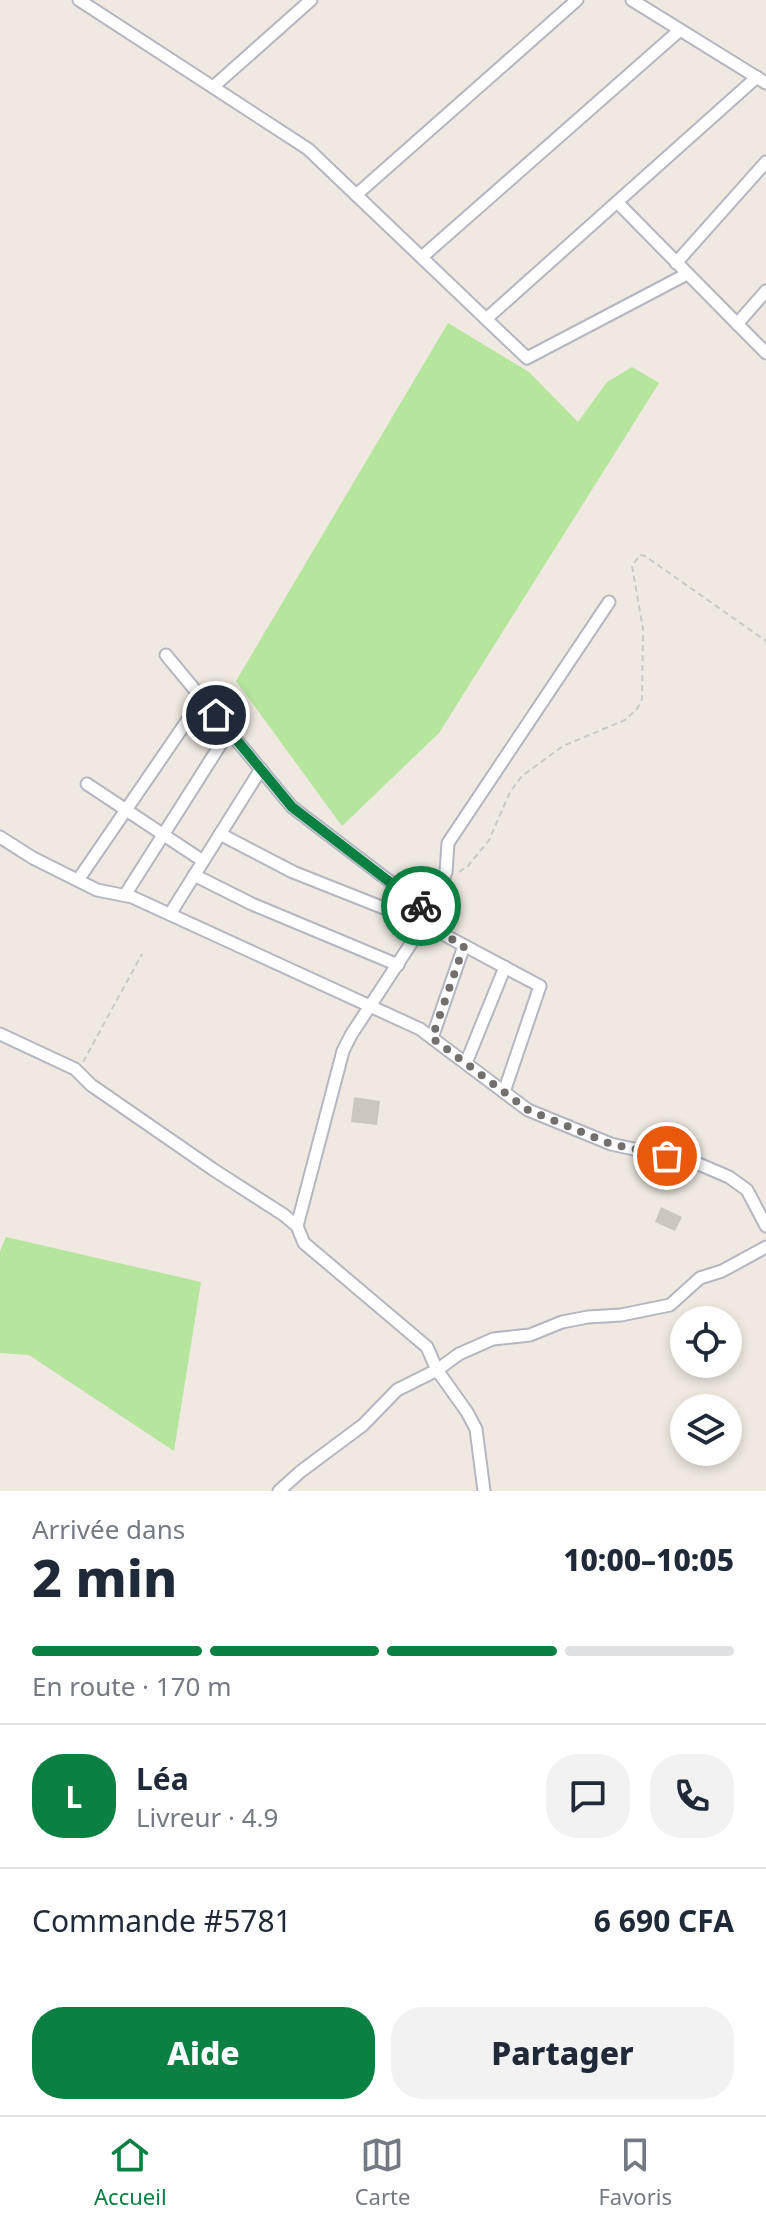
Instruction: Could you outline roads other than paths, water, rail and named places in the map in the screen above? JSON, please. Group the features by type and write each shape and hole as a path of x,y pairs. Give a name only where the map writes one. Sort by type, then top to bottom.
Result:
{"street":[{"path":"79,0 308,149 527,358 687,274"},
{"path":"290,0 307,4"},
{"path":"356,195 577,0"},
{"path":"486,319 617,202 762,80 632,0"},
{"path":"213,87 307,4"},
{"path":"422,257 680,30"},
{"path":"676,263 766,162"},
{"path":"617,202 766,353"},
{"path":"737,324 766,291"},
{"path":"297,1226 343,1051 351,1035 428,919 446,872 448,843 609,602"},
{"path":"166,655 292,807 464,946 540,986 504,1092"},
{"path":"78,880 202,699"},
{"path":"125,895 229,731"},
{"path":"170,914 261,769"},
{"path":"87,784 203,861"},
{"path":"220,834 293,872 428,919"},
{"path":"0,837 33,858 97,890 125,895 170,914 420,1029 528,1110 611,1144 694,1162 729,1177 747,1190 766,1226"},
{"path":"194,875 252,904 398,965"},
{"path":"432,1038 464,946"},
{"path":"466,1063 505,967"},
{"path":"0,1034 75,1069 91,1085 284,1215 297,1226 304,1243 427,1347 437,1370 476,1429 484,1491"},
{"path":"279,1491 363,1425 397,1390 437,1370 459,1354 493,1339 530,1335 562,1322 670,1305 700,1278 722,1271 766,1247"}]}
